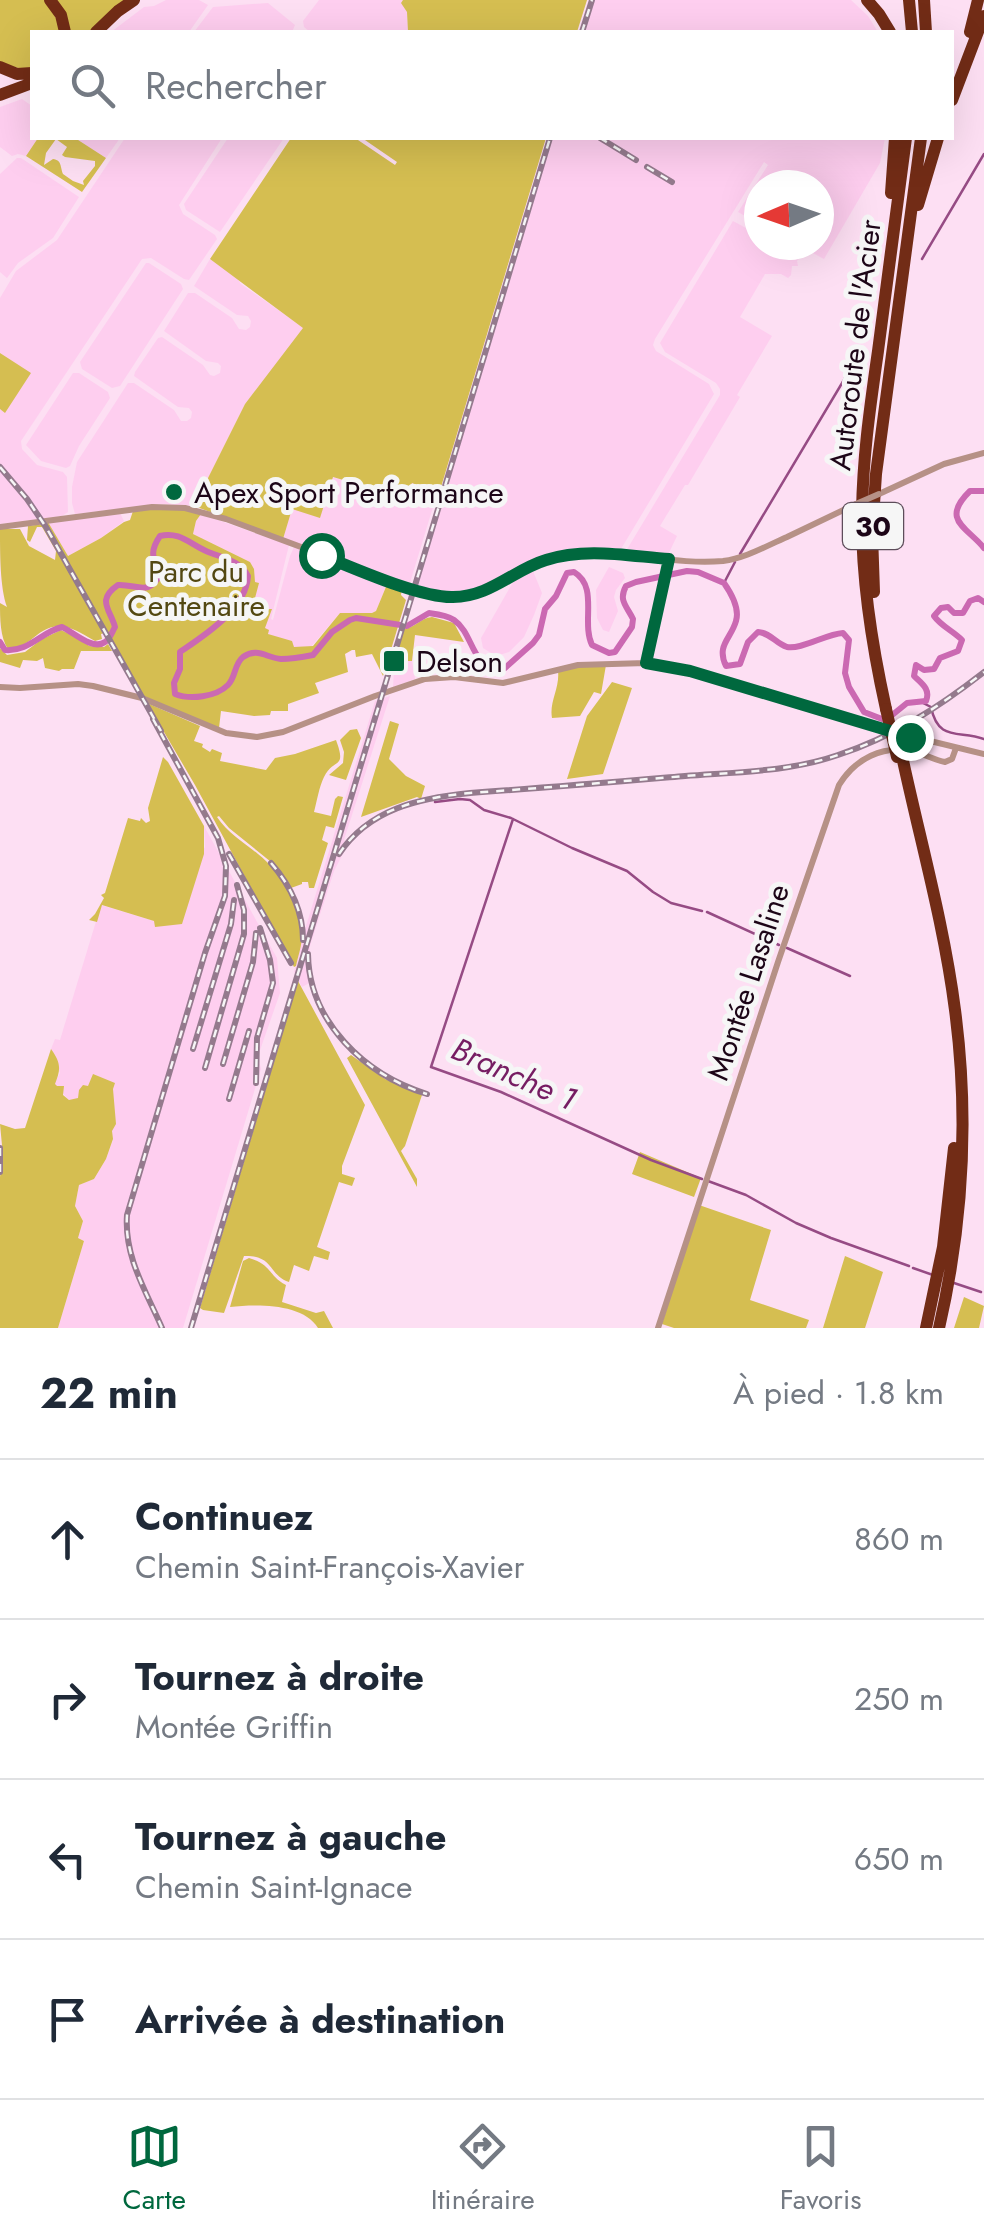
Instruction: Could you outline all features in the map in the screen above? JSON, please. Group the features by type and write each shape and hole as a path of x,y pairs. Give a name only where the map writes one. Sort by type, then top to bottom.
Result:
{"highway":[{"path":"50,0 62,15 65,30"},
{"path":"98,30 134,0"},
{"path":"867,0 889,30"},
{"path":"910,0 912,30"},
{"path":"924,0 926,30"},
{"path":"954,94 978,0"},
{"path":"959,78 984,16"},
{"path":"0,67 14,74 30,74"},
{"path":"0,95 30,85"},
{"path":"881,325 895,140"},
{"name":"Autoroute de l'Acier","path":"906,140 865,452 862,525 868,612 940,950 953,1058 950,1192 926,1328"},
{"name":"Autoroute de l'Acier","path":"889,708 876,612 873,521 920,140"},
{"path":"906,251 937,140"},
{"name":"Autoroute de l'Acier","path":"899,756 948,964 960,1066 960,1187 939,1328"}],"street":[{"path":"0,527 156,506 190,508 415,590 445,597 481,593 534,564 563,555 714,561 740,558 944,464 984,453"},
{"path":"646,663 669,559"},
{"path":"0,687 88,685 144,699 226,733 257,737 284,732 425,679 456,677 509,683 578,665 646,663 690,671 885,730 984,754"},
{"name":"Montée Lasaline","path":"658,1328 839,785 857,763 877,753 910,750 945,762 953,757 956,748"}],"shaded area":[{"path":"166,0 199,0 208,5 190,30 114,30 144,7"},
{"path":"319,0 403,0 408,30 308,30 303,21"},
{"path":"593,0 851,0 877,30 584,30"},
{"path":"268,3 295,25 293,30 196,30 213,7"},
{"path":"22,99 30,105 30,140 37,140 26,156 12,156 0,147 0,107"},
{"path":"78,140 119,140 106,158"},
{"path":"124,140 221,140 179,205 183,214 217,239 189,280 151,258 142,259 21,441 22,449 37,465 63,472 67,477 68,512 43,519 0,465 0,409 5,412 30,374 0,353 0,298 16,271 57,240"},
{"path":"227,140 283,140 220,232 186,210 184,204"},
{"path":"550,140 885,140 880,163 834,242 834,170 765,170 768,165 764,162 759,170 744,170 744,194 653,345 656,351 709,384 714,394 621,549 558,555 489,588 453,596 416,589"},
{"path":"17,158 79,197 53,238 18,263 7,278 0,272 0,174"},
{"path":"733,221 744,227 744,260 798,260 798,266 792,266 788,278 765,274 740,317 772,336 737,395 740,397 660,526 677,536 667,557 626,551 720,395 720,389 665,352 660,343"},
{"path":"210,259 304,328 245,404 194,506 161,504 75,514 72,487 77,462 128,383 134,383 174,410 181,421 191,418 189,408 178,407 134,376 158,338 203,365 210,375 220,373 218,363 206,361 164,331 188,293 195,293 232,318 239,329 250,327 248,316 237,315 194,286"},
{"path":"146,263 183,289 120,386 112,388 82,369 80,362"},
{"path":"73,373 108,392 110,398 66,468 41,461 26,445"},
{"path":"0,469 24,497 39,519 0,524"},
{"path":"332,477 404,498 411,483 427,489 431,497 428,505 433,507 409,586 283,539 292,508"},
{"path":"120,513 124,521 68,556 48,523"},
{"path":"201,514 289,545 271,619 294,547 388,582 376,611 340,613 310,648 293,647 291,641 271,637 265,629 264,615 251,614 255,582 250,562 193,534"},
{"path":"609,567 625,578 616,590 618,611 609,632 603,630 597,618 596,590"},
{"path":"533,571 542,593 534,615 524,637 509,652 496,656 483,648 481,638 513,582"},
{"path":"398,661 412,661 415,679 393,687 394,670"},
{"path":"390,696 344,840 348,844 334,871 310,946 313,981 302,987 294,972 301,931 306,926 375,701"},
{"path":"204,826 277,958 280,993 258,1056 261,1069 183,1328 58,1328 84,1241 78,1238 83,1221 75,1206 79,1185 94,1179 113,1140 88,1087 76,1100 69,1100 54,1084 60,1073 51,1049 55,1039 60,1040 101,905 154,921 205,847"}],"green space":[{"path":"0,0 47,0 62,30 30,30 30,71 0,64"},
{"path":"53,0 131,0 95,30 66,30"},
{"path":"587,0 578,30 408,30 407,12 401,3"},
{"path":"37,140 55,140 46,153 44,165 56,160 63,174 84,185 95,161 65,157 62,155 67,147 57,140 78,140 106,158 82,192 26,156"},
{"path":"290,140 358,140 395,165 397,162 365,140 545,140 435,507 428,505 427,489 412,483 404,498 333,477 320,518 292,509 283,539 194,506 245,404 303,328 210,259"},
{"path":"0,353 31,373 5,413 0,409"},
{"name":"Parc du Centenaire","path":"133,511 201,514 193,534 250,562 255,582 259,583 251,613 264,615 272,609 265,628 268,634 292,641 294,647 313,646 340,613 376,611 388,582 402,588 401,595 406,600 383,676 372,654 356,657 352,650 345,654 348,672 315,683 319,693 288,704 288,711 271,711 270,715 221,711 219,728 145,698 45,523 48,522 68,556 130,520"},
{"path":"43,524 104,633 102,639 95,641 73,629 52,627 24,645 8,649 0,621 0,603 7,607 0,529 20,529 29,546 55,560 56,551 42,527 37,527 30,542 27,540 28,526"},
{"path":"432,617 454,623 464,642 415,635 412,661 398,661 392,669 404,629"},
{"path":"61,630 89,646 108,644 112,651 81,651 74,669 59,671 45,668 43,658 23,660 20,668 0,662 0,648 7,655 25,652"},
{"path":"606,665 601,694 594,692 580,716 552,718 558,671"},
{"path":"612,682 632,688 603,774 567,779 587,716"},
{"path":"147,703 200,726 194,741 210,752 212,749 222,753 220,761 266,770 275,758 336,740 340,760 324,777 314,812 331,816 335,799 343,797 334,828 326,826 322,840 328,843 314,888 302,882 291,888 276,866 217,817 231,833 266,861 288,890 301,924 296,966 294,967"},
{"path":"390,721 399,724 389,759 406,776 425,786 421,799 417,797 361,817"},
{"path":"357,729 361,738 346,780 329,775 343,763 340,740"},
{"path":"163,757 204,826 204,854 182,924 155,927 154,921 102,905 97,922 89,920 104,898 101,895 105,893 128,818 150,821 148,808"},
{"path":"298,981 365,1105 342,1166 342,1174 355,1178 352,1186 339,1182 317,1247 330,1252 328,1260 314,1256 309,1271 294,1265 289,1282 261,1259 244,1256 224,1313 203,1310 200,1308"},
{"path":"51,1049 59,1066 55,1084 64,1086 63,1095 69,1100 78,1098 79,1090 88,1086 93,1074 115,1083 116,1124 106,1159 94,1179 79,1185 75,1206 83,1221 78,1238 84,1241 58,1328 0,1328 0,1124 25,1128"},
{"path":"351,1055 385,1079 422,1095 401,1151 417,1179 417,1187 347,1058"},
{"path":"640,1152 701,1178 694,1197 632,1174"},
{"path":"699,1205 771,1230 750,1300 809,1320 806,1328 674,1328 662,1324"},
{"path":"845,1256 883,1272 865,1328 823,1328"},
{"path":"249,1258 286,1285 282,1302 316,1313 324,1311 333,1328 318,1328 302,1314 278,1307 230,1307 243,1261"},
{"path":"964,1297 984,1306 979,1328 954,1328"}],"waterway":[{"path":"922,259 984,154"},
{"path":"740,554 857,358"},
{"path":"984,491 970,491 957,509 959,523 984,548"},
{"path":"0,642 5,650 13,650 62,627 89,643 105,642 115,627 106,605 108,595 118,585 142,588 156,581 160,574 153,551 160,536 167,535 230,560 248,576 246,588 232,610 180,652 175,694 188,697 223,689 231,682 240,660 248,654 281,659 313,655 332,632 356,618 407,626 429,613 448,617 460,626 477,656 499,671 533,643 545,609 567,573 574,572 586,586 592,645 615,652 632,627 633,619 623,600 626,586 687,571 724,583 734,601 736,621 723,653 726,666 740,664 748,642 758,632 787,647 843,633 849,640 845,673 849,687 864,712 882,719 907,703 926,701 926,690 914,676 916,665 924,670 934,669 940,658 958,651 962,640 934,616 941,608 963,613 970,601 978,598 984,602"},
{"path":"724,583 735,562"},
{"path":"923,703 931,707 944,730 984,739"},
{"path":"435,802 470,800 484,810 511,818 627,871 671,903 702,911"},
{"name":"Branche 1","path":"513,819 431,1067 501,1092 702,1179"},
{"path":"707,912 779,945"},
{"path":"787,948 850,976"},
{"name":"Branche 1","path":"708,1181 746,1195 831,1238 909,1266"},
{"name":"Branche 1","path":"913,1268 933,1275"},
{"name":"Branche 1","path":"954,1283 981,1292"}],"railway":[{"path":"583,30 592,0"},
{"path":"191,1328 549,140"},
{"path":"603,140 636,160"},
{"path":"647,167 672,182"},
{"path":"0,467 46,527 161,731"},
{"path":"339,854 380,816 432,798 762,770 819,761 896,730 984,672"},
{"path":"153,719 218,838 226,866 225,896 127,1215 133,1259 162,1328"},
{"path":"229,854 291,963"},
{"path":"271,863 294,899 303,940"},
{"path":"205,1068 244,934 244,910 237,885"},
{"path":"193,1049 231,924 234,900"},
{"path":"256,1083 257,1038 273,983 260,928"},
{"path":"223,1064 253,962 256,933"},
{"path":"308,954 318,1002 345,1042 382,1074 427,1094"},
{"path":"229,1099 249,1031"},
{"path":"0,1148 0,1172"}],"place":[{"name":"Apex Sport Performance","path":"174,492"},
{"name":"Delson","path":"394,661"}],"route":[{"path":"321,555 433,596 452,598 485,591 534,564 563,555 669,559 646,663 690,671 910,737"}]}
